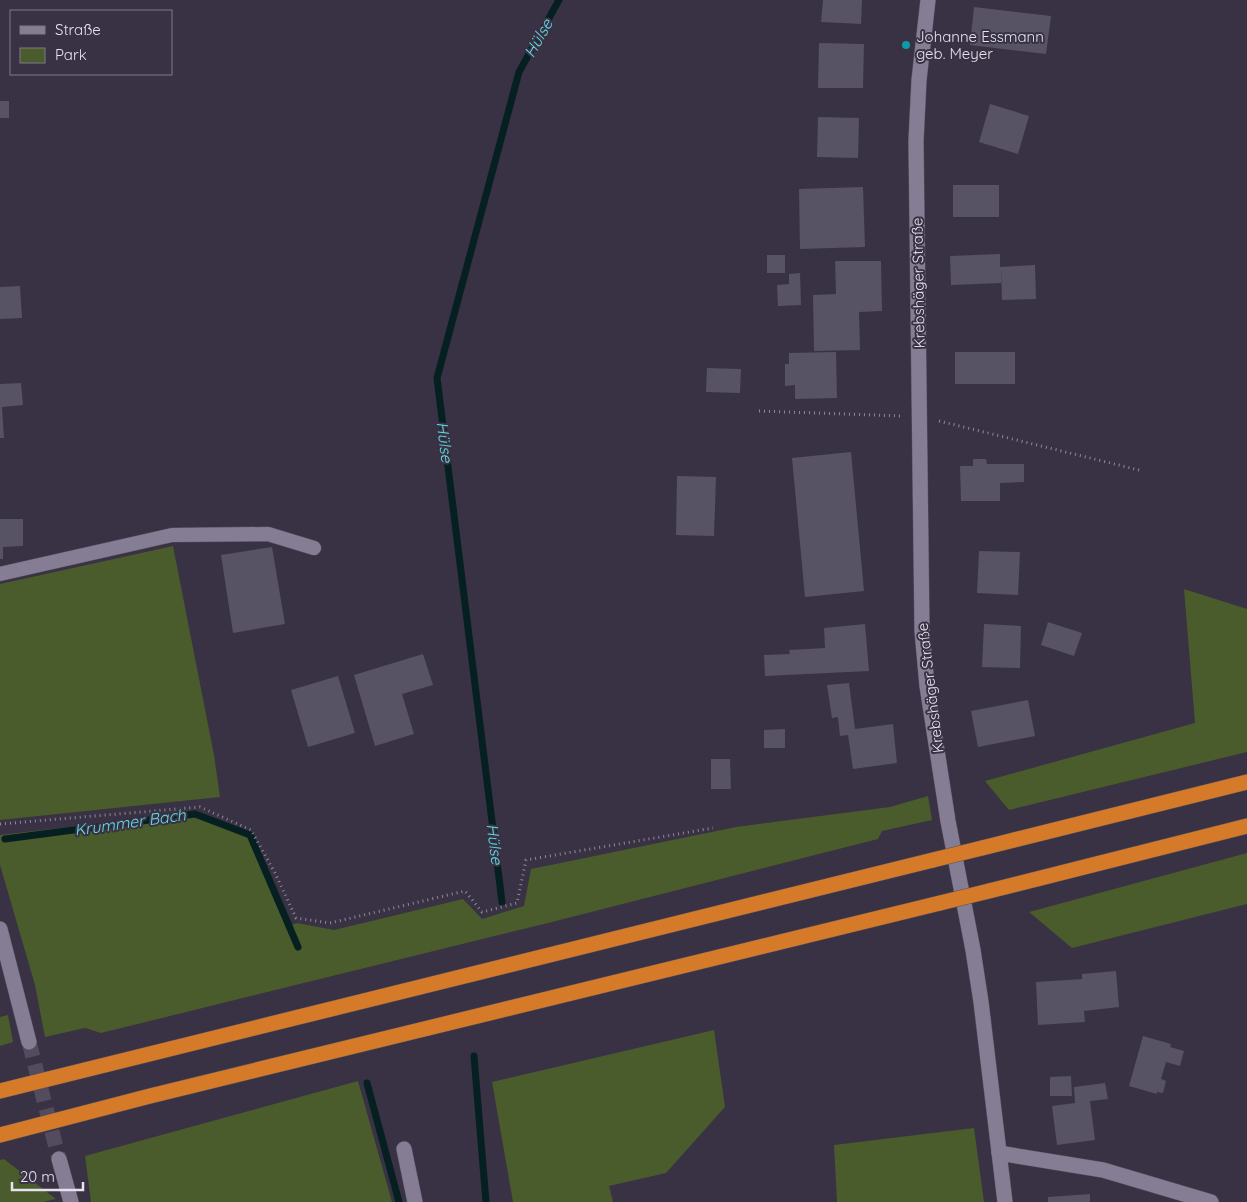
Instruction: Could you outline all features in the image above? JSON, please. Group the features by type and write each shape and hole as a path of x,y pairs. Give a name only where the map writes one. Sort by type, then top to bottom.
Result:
{"highway":[{"path":"0,1091 1247,782"},
{"path":"0,1134 1247,826"}],"street":[{"name":"Krebshäger Straße","path":"928,0 919,80 916,141 922,631 927,686 948,822 974,958 1005,1202"},
{"path":"0,929 29,1042"},
{"path":"404,1149 415,1202"},
{"path":"999,1153 1103,1170 1211,1202"},
{"path":"59,1158 71,1202"}],"lane":[{"path":"0,574 172,535 268,534 314,548"}],"path":[{"path":"759,411 920,417 1143,471"},
{"path":"0,824 200,807 251,830 275,873 296,918 330,923 465,891 482,912 517,903 526,860 713,828"}],"green space":[{"path":"173,546 214,755 220,797 0,820 0,584"},
{"path":"1184,589 1247,609 1247,752 1009,810 985,781 1195,723"},
{"path":"928,796 932,820 882,831 878,839 548,923 101,1033 85,1028 45,1037 35,985 0,865 0,835 196,812 250,835 286,927 297,923 334,930 463,899 482,919 524,906 531,869 736,827 890,807"},
{"path":"1247,853 1247,904 1072,948 1029,912"},
{"path":"8,1015 13,1042 0,1046 0,1017"},
{"path":"714,1030 725,1107 666,1173 609,1186 613,1202 513,1202 492,1082"},
{"path":"358,1081 392,1202 91,1202 85,1156"},
{"path":"974,1128 984,1202 837,1202 834,1145"},
{"path":"4,1159 56,1199 43,1202 0,1202 0,1160"}],"building":[{"path":"823,0 862,0 861,24 821,22"},
{"path":"974,7 1051,16 1046,54 970,45"},
{"path":"819,43 864,44 863,88 818,88"},
{"path":"0,101 9,101 9,118 0,118"},
{"path":"990,104 1029,116 1018,154 979,142"},
{"path":"818,117 859,118 858,158 817,157"},
{"path":"953,185 999,185 999,217 953,217"},
{"path":"863,187 865,247 800,249 799,189"},
{"path":"1000,254 1000,267 1035,265 1036,299 1002,300 1001,269 1001,283 951,285 950,256"},
{"path":"767,255 785,255 785,273 767,273"},
{"path":"835,261 881,261 882,311 859,312 860,350 814,351 813,295 836,294"},
{"path":"800,273 801,305 778,306 777,285 789,284 789,274"},
{"path":"20,286 22,318 0,319 0,287"},
{"path":"836,352 837,398 795,399 795,385 785,386 785,364 789,364 789,353"},
{"path":"955,352 1015,352 1015,384 955,384"},
{"path":"707,368 741,369 740,393 706,392"},
{"path":"21,383 23,405 2,407 4,438 0,438 0,384"},
{"path":"851,452 864,591 805,597 792,458"},
{"path":"973,459 986,459 987,464 1024,464 1024,482 1000,483 1000,501 961,501 960,466 973,466"},
{"path":"677,476 716,477 714,536 676,535"},
{"path":"0,519 23,519 23,546 3,547 3,559 0,559"},
{"path":"272,547 285,624 233,633 221,555"},
{"path":"979,551 1020,552 1018,595 977,593"},
{"path":"1048,622 1082,633 1074,656 1041,645"},
{"path":"865,624 869,671 765,676 764,655 790,654 789,650 825,648 824,628"},
{"path":"984,624 1021,626 1020,668 982,667"},
{"path":"423,654 433,685 402,694 414,734 375,746 354,675"},
{"path":"338,676 355,733 308,747 291,690"},
{"path":"849,683 855,729 893,724 897,763 853,769 848,735 840,736 838,717 832,718 827,685"},
{"path":"1028,700 1035,736 978,747 971,711"},
{"path":"785,729 785,748 764,748 764,730"},
{"path":"711,759 730,759 731,789 711,789"},
{"path":"1116,971 1119,1007 1084,1011 1085,1022 1038,1025 1036,982 1082,979 1082,974"},
{"path":"1143,1036 1171,1044 1170,1047 1184,1051 1180,1066 1166,1062 1161,1079 1166,1081 1163,1093 1157,1092 1157,1094 1129,1086"},
{"path":"1071,1076 1072,1096 1050,1096 1050,1077"},
{"path":"1105,1083 1108,1099 1090,1101 1095,1140 1057,1145 1052,1106 1075,1103 1074,1087"},
{"path":"1090,1194 1090,1202 1048,1202 1048,1197"}],"waterway":[{"name":"Hülse","path":"502,902 437,378 519,72 559,0"},
{"name":"Krummer Bach","path":"5,839 195,814 250,835 298,947"},
{"name":"Hülse","path":"474,1056 486,1202"},
{"name":"Krummer Bach","path":"367,1083 399,1202"}],"tunnel":[{"path":"29,1042 59,1159"}],"place":[{"name":"Johanne Essmann geb. Meyer","path":"906,45"}]}
